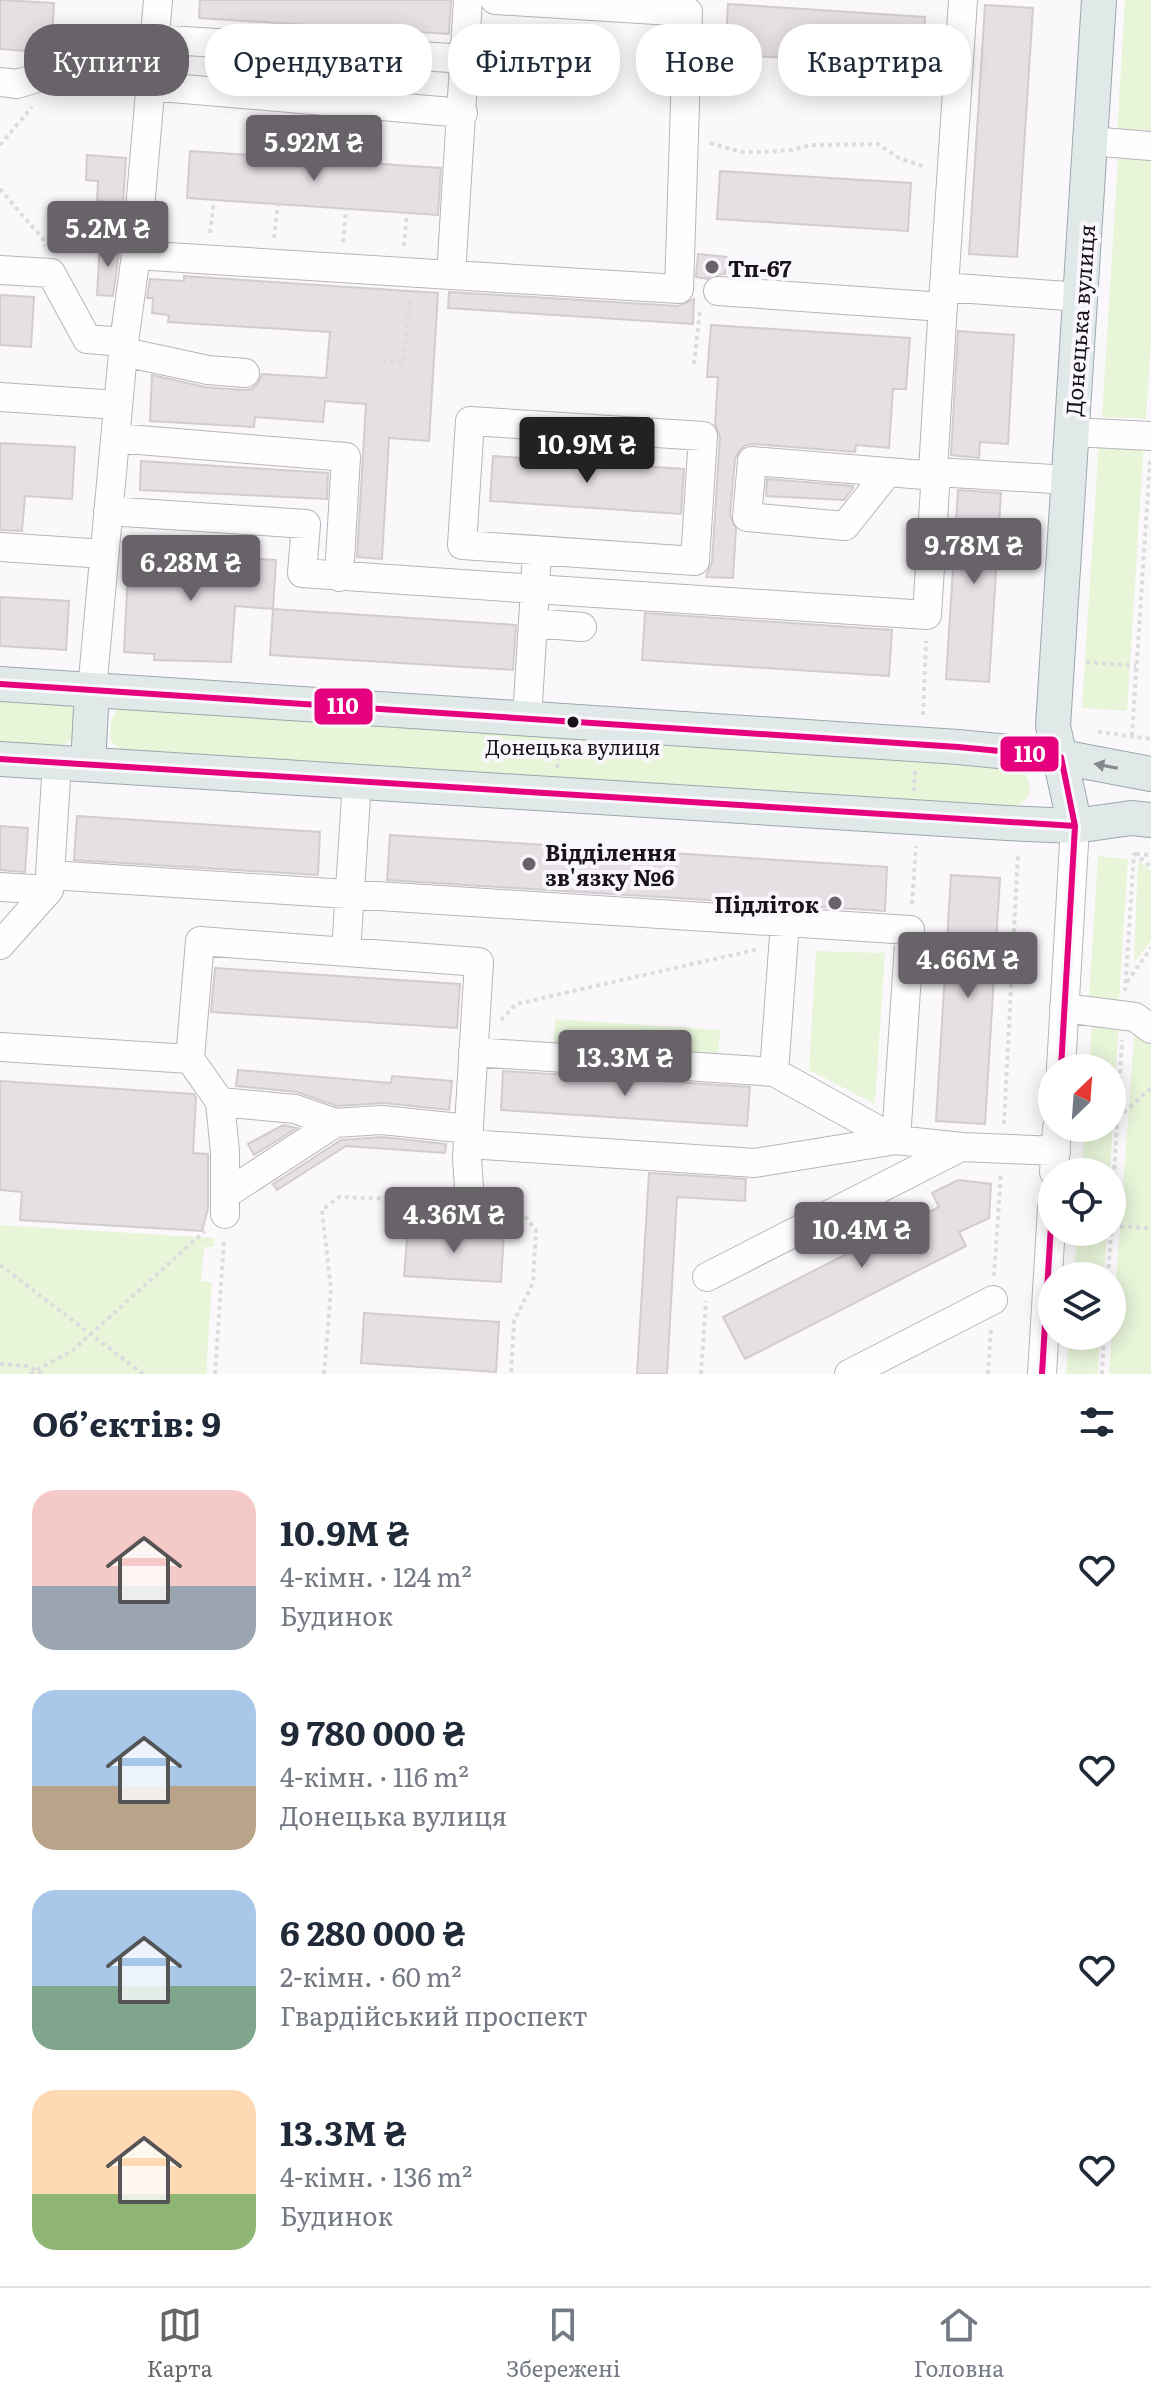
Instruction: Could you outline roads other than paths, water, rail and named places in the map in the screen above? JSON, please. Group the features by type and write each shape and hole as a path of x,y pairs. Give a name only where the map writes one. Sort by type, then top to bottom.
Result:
{"main road":[{"name":"Донецька вулиця","path":"1075,826 1053,726 1099,0"},
{"path":"0,684 958,747 1061,757 1151,774"},
{"path":"73,763 92,690"},
{"path":"0,759 1075,826 1131,818 1151,820"}],"street":[{"path":"156,24 158,0"},
{"path":"467,24 468,0"},
{"path":"136,255 679,289 688,12 495,0"},
{"path":"108,511 306,524 302,573 927,615 936,474 933,471 963,0"},
{"path":"189,41 448,58"},
{"path":"189,81 463,113"},
{"path":"0,82 24,82"},
{"path":"92,690 118,405 136,255 149,96"},
{"path":"451,275 464,96"},
{"path":"1090,141 1151,146"},
{"path":"0,270 51,273 87,339 208,370 245,373"},
{"path":"718,291 1080,297"},
{"path":"0,397 118,405"},
{"path":"470,421 703,436 695,561 537,550 462,545 470,421"},
{"path":"1072,432 1151,436"},
{"path":"115,438 346,457 339,577"},
{"path":"888,472 845,526 747,517 752,461 888,472 1069,480"},
{"path":"0,547 104,554"},
{"path":"527,719 537,550"},
{"path":"533,623 582,627"},
{"path":"1,945 50,882 73,763"},
{"path":"346,952 357,781"},
{"name":"Донецька вулиця","path":"1062,1054 1075,826"},
{"path":"0,887 50,882 350,894 784,935 910,930 896,1140"},
{"path":"774,1072 784,935"},
{"path":"335,1123 225,1204 220,1102 190,1059 200,941 479,962 468,1136 470,1202"},
{"path":"1064,1008 1135,1017 1151,1029"},
{"path":"0,1047 190,1059"},
{"path":"473,1052 774,1072 896,1140"},
{"path":"220,1102 295,1109 335,1123 382,1120 468,1136 755,1163 896,1140 962,1147 1056,1150"},
{"path":"707,1277 962,1147"},
{"path":"1042,1374 1050,1246"},
{"path":"849,1374 993,1300"}],"place":[{"name":"Тп-67","path":"712,267"},
{"name":"Донецька вулиця","path":"573,722"},
{"name":"Відділення зв'язку №6","path":"529,864"},
{"name":"Підліток","path":"835,903"}]}
